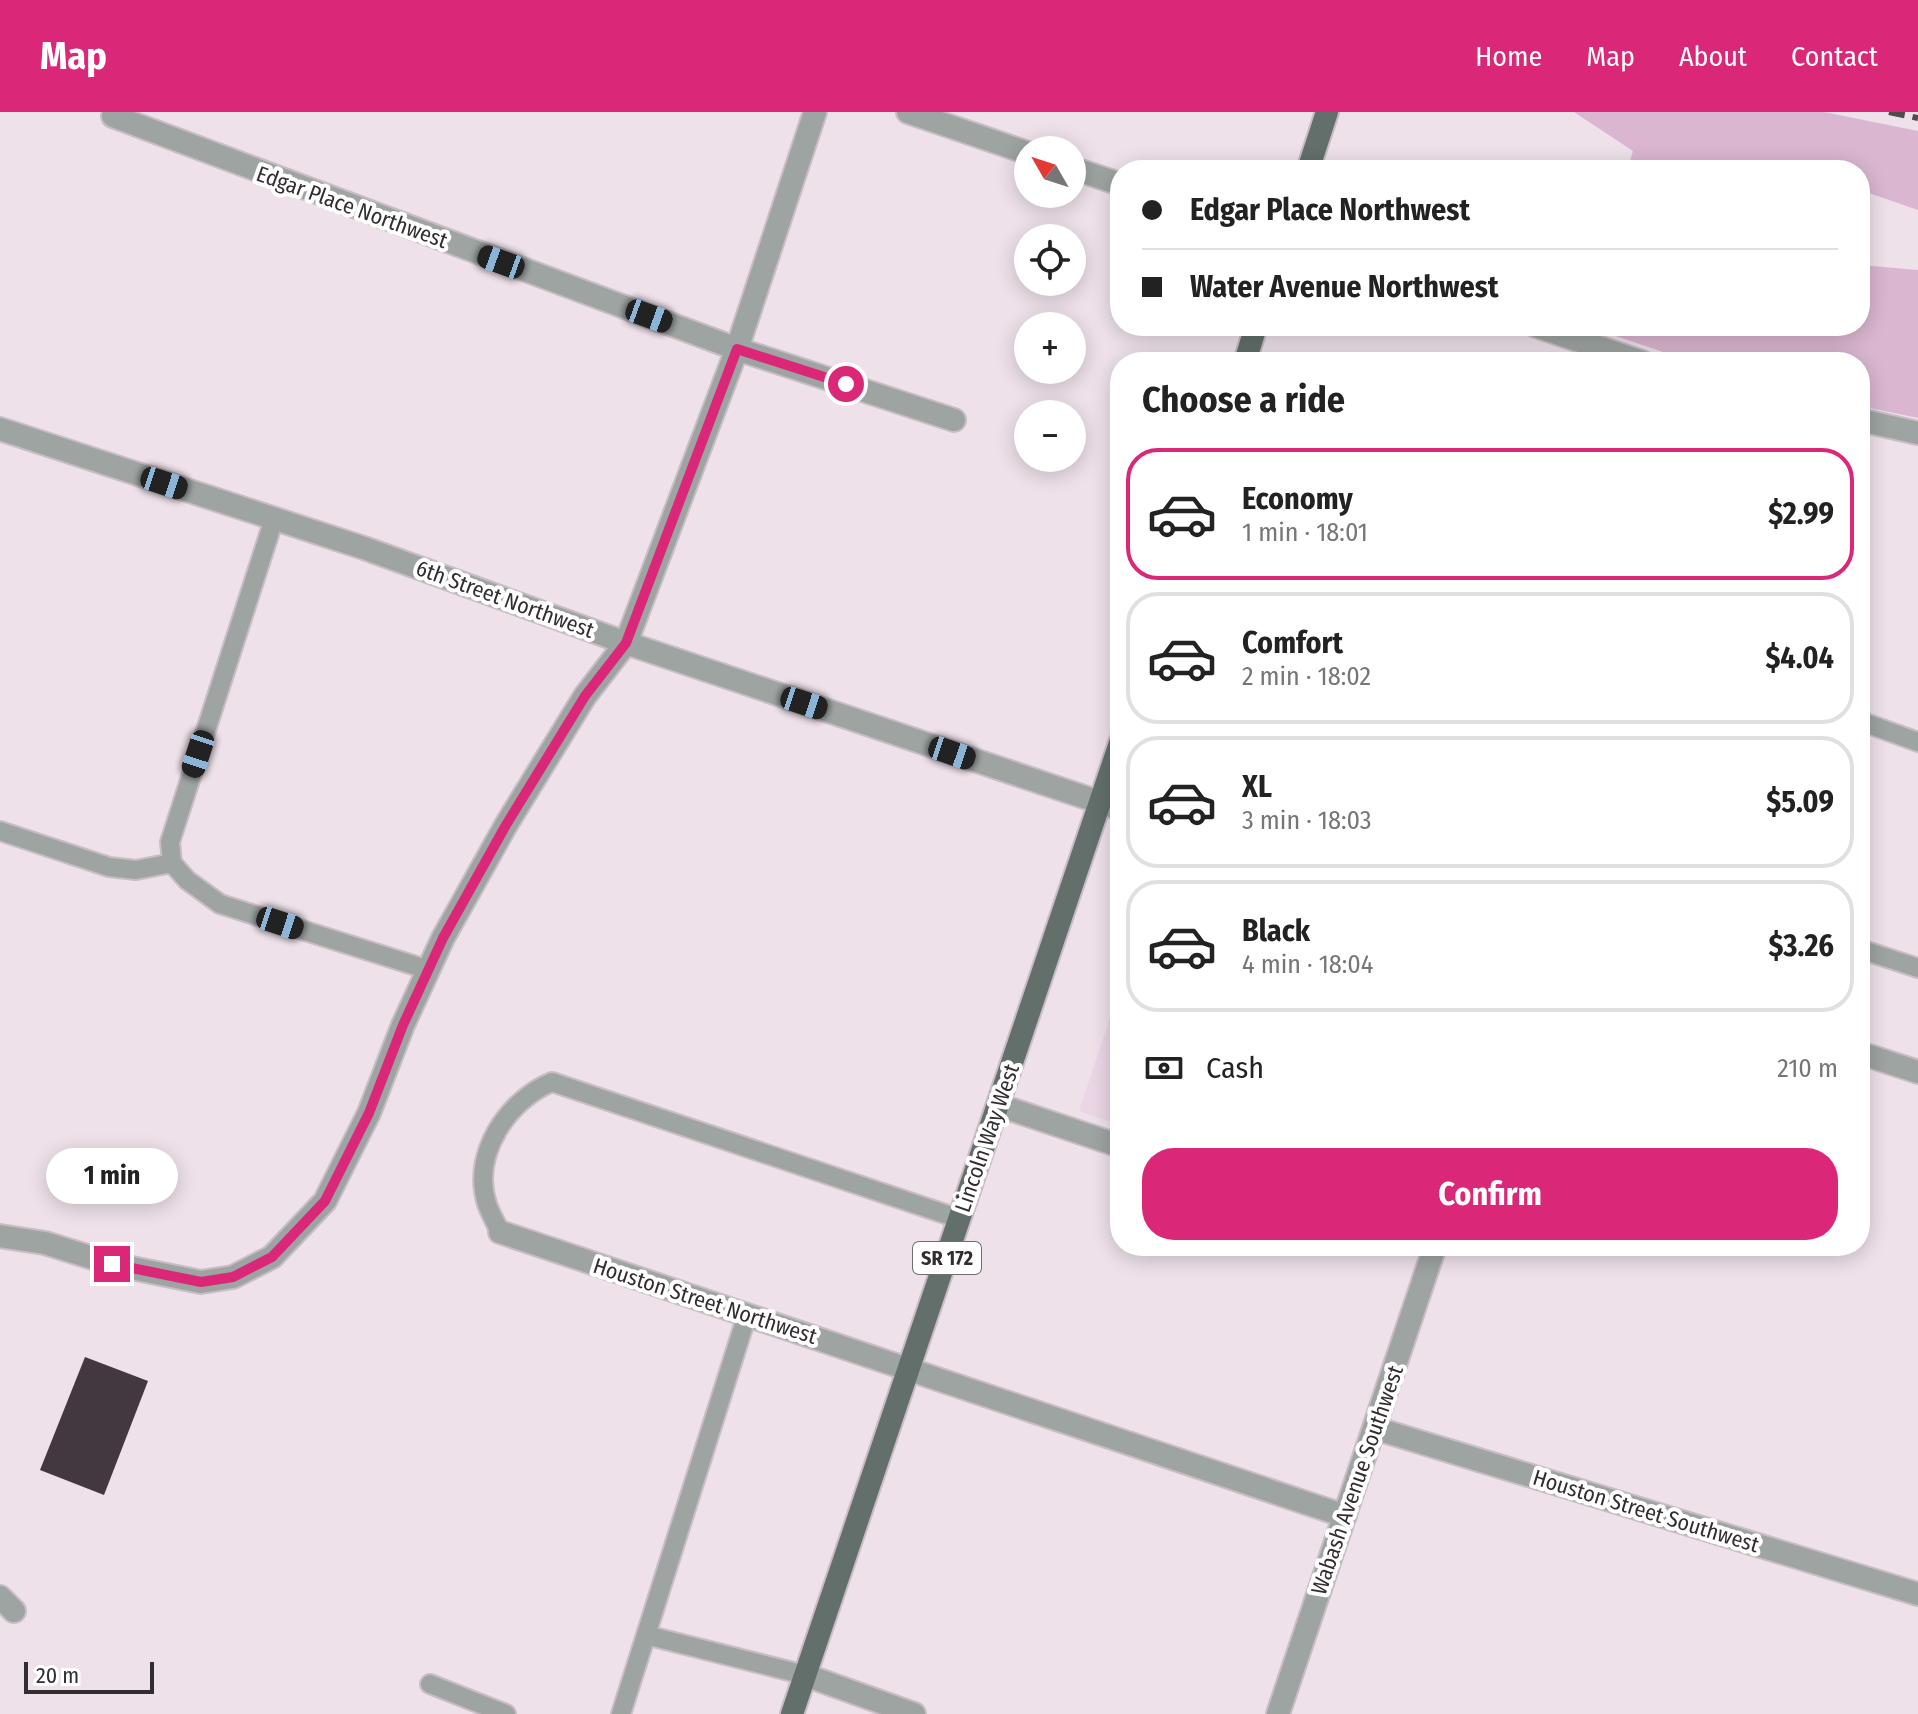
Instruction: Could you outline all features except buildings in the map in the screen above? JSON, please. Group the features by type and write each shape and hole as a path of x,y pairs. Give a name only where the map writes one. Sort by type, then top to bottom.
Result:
{"main road":[{"path":"1311,160 1327,112"},
{"name":"Lincoln Way West","path":"792,1714 998,1105 1110,806"}],"street":[{"path":"0,1236 45,1243 112,1264 201,1282 233,1277 272,1257 325,1201 369,1113 403,1025 443,938 506,825 585,696 626,643 737,349 815,112"},
{"path":"908,112 1014,148"},
{"name":"Edgar Place Northwest","path":"106,114 737,349 954,420"},
{"path":"1086,173 1110,181"},
{"path":"1565,336 1613,352"},
{"path":"1870,422 1918,433"},
{"name":"6th Street Northwest","path":"0,429 364,548 626,643 1110,806"},
{"path":"1870,1056 1918,1072"},
{"path":"998,1105 1110,1143"},
{"name":"Houston Street Northwest","path":"500,1232 910,1368"},
{"name":"Wabash Avenue Southwest","path":"1278,1714 1432,1256"},
{"path":"910,1368 1345,1516"},
{"name":"Houston Street Southwest","path":"1374,1428 1918,1594"},
{"path":"805,1675 914,1714"}],"lane":[{"path":"274,519 170,842 172,863 187,880 220,904 429,970"},
{"path":"1870,725 1918,742"},
{"path":"0,831 109,867 136,870 172,863"},
{"path":"1870,952 1918,968"},
{"path":"500,1232 486,1202 483,1173 492,1141 511,1109 534,1090 552,1082 960,1219"},
{"path":"621,1714 747,1315"},
{"path":"646,1635 805,1675"},
{"path":"430,1684 506,1714"}],"shaded area":[{"path":"1574,112 1824,112 1918,131 1918,210 1870,193 1870,160 1630,160 1633,151"},
{"path":"1870,266 1918,270 1918,418 1870,408 1870,352 1663,352 1616,336 1870,336"},
{"path":"1110,1018 1110,1122 1079,1111"}],"railway":[{"path":"1889,112 1918,118"}],"route":[{"path":"112,1264 201,1282 233,1277 272,1257 325,1201 369,1113 403,1025 443,938 506,825 585,696 626,643 737,349 846,384"}]}
